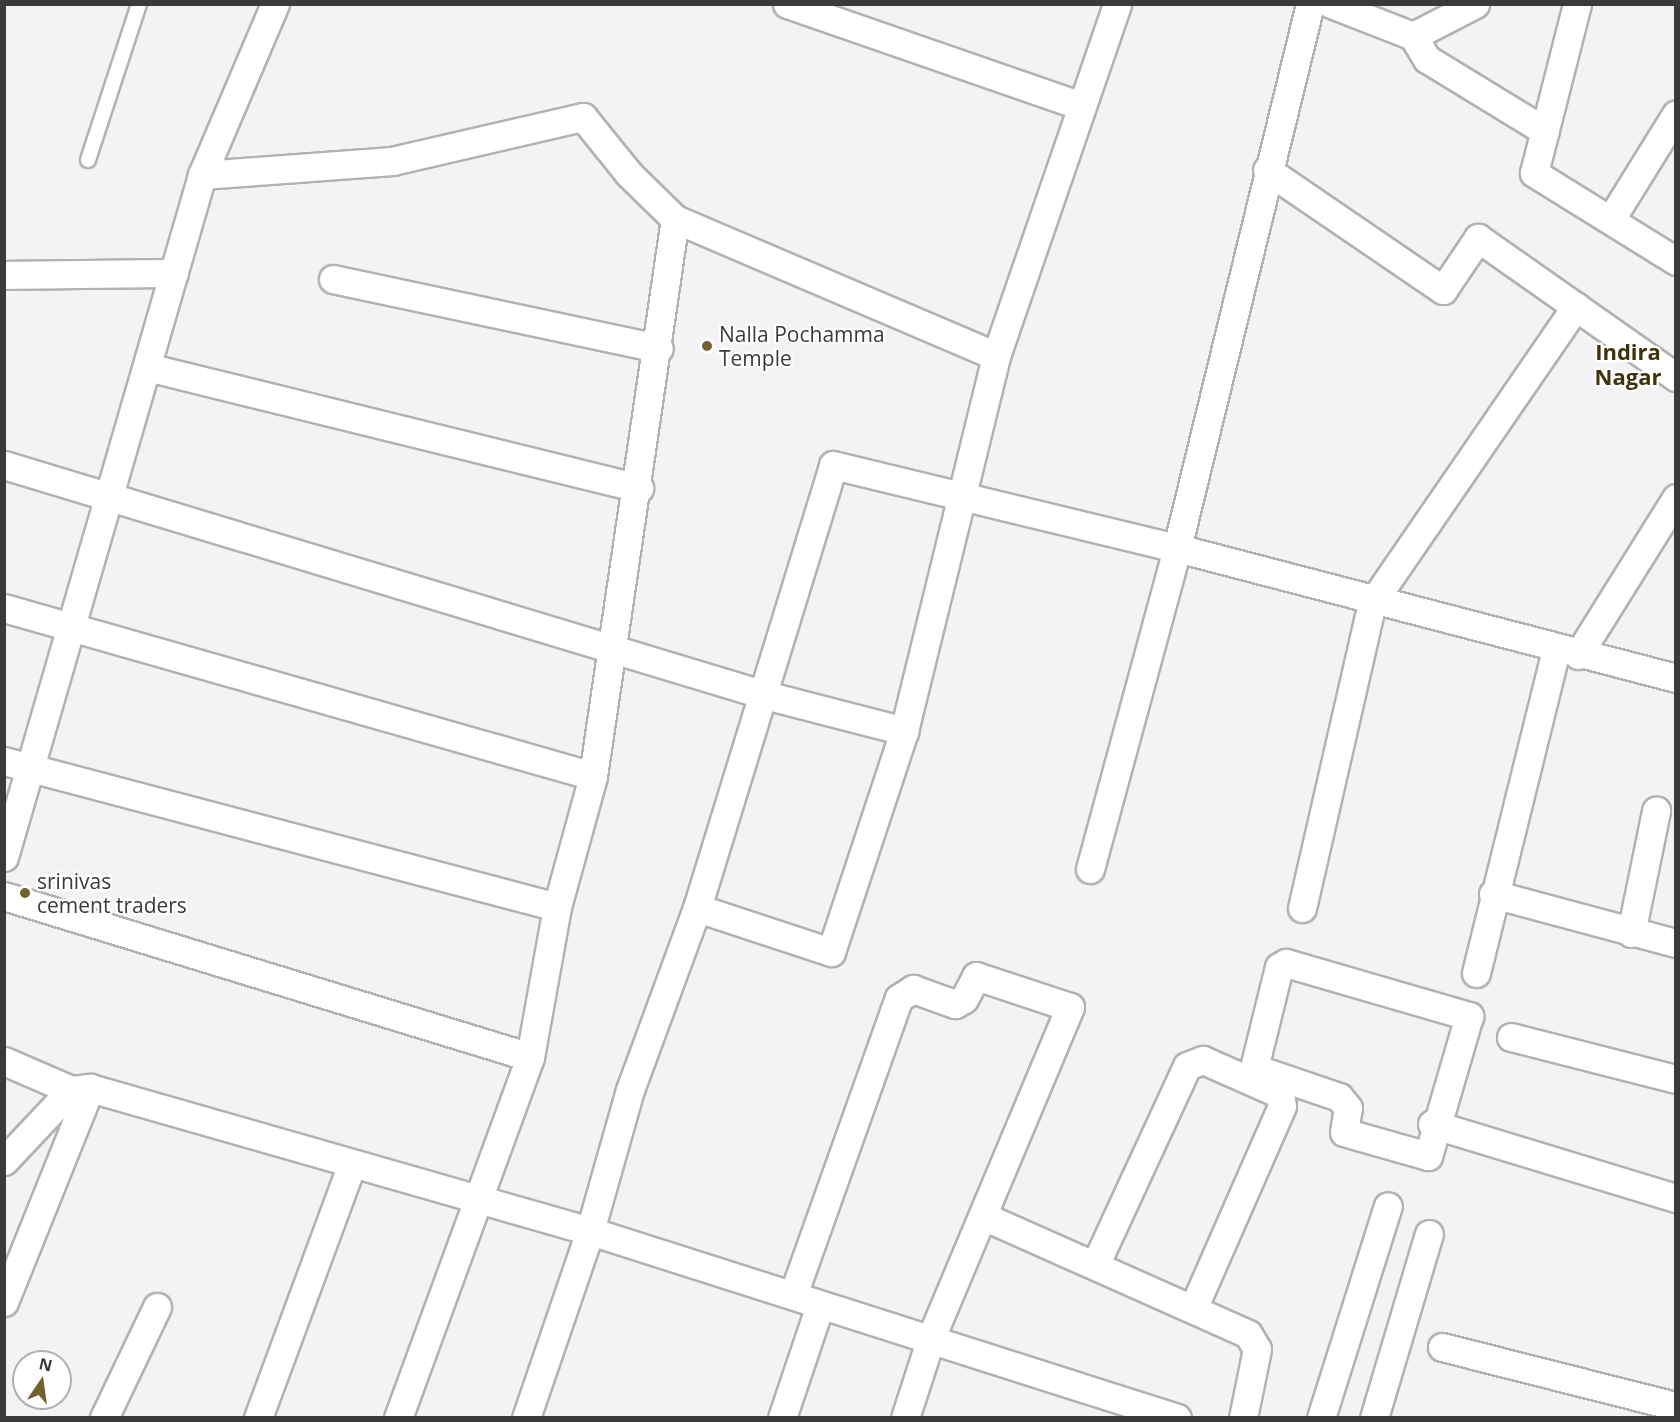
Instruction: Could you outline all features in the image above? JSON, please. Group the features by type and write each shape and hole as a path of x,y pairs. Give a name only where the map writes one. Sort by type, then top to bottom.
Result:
{"street":[{"path":"4,857 31,770 70,627 111,498 202,175 274,4"},
{"path":"787,4 1078,105"},
{"path":"697,908 831,952 904,731 959,494 996,356 1078,105 1117,4"},
{"path":"1090,869 1177,548 1267,170 1310,4"},
{"path":"1331,4 1413,36 1427,59 1545,131"},
{"path":"1413,36 1475,4"},
{"path":"1577,4 1534,173 1676,261"},
{"path":"1611,219 1676,114"},
{"path":"202,175 392,161 583,117 629,174 675,219 996,356"},
{"path":"1267,170 1443,290 1478,238 1676,377"},
{"path":"398,1418 530,1057 557,907 593,776 639,488 675,219"},
{"path":"4,274 174,273"},
{"path":"333,279 659,348"},
{"path":"1302,908 1372,603 1576,306"},
{"path":"147,368 639,488"},
{"path":"4,465 765,695 904,731"},
{"path":"526,1418 590,1232 630,1090 697,908 765,695 833,465 1177,548 1372,603 1567,653 1676,678"},
{"path":"1476,973 1493,894 1567,653 1676,498"},
{"path":"4,608 593,776"},
{"path":"4,761 31,770 557,907"},
{"path":"1631,933 1656,811"},
{"path":"1493,894 1631,933 1676,943"},
{"path":"4,896 530,1057"},
{"path":"1289,963 1467,1014 1471,1026 1436,1125 1435,1148 1425,1156 1350,1135 1343,1129 1348,1108 1339,1097 1254,1068 1279,967 1289,963"},
{"path":"793,1295 899,998 913,989 955,1004 964,999 976,976 1070,1007 931,1338 905,1418"},
{"path":"1511,1037 1676,1079"},
{"path":"1096,1263 1187,1066 1203,1060 1280,1094 1282,1106 1194,1306"},
{"path":"4,1061 80,1089 590,1232 931,1338 1177,1418"},
{"path":"4,1161 80,1089"},
{"path":"4,1302 80,1089"},
{"path":"1436,1125 1676,1198"},
{"path":"258,1418 351,1166"},
{"path":"1321,1418 1388,1206"},
{"path":"983,1215 1194,1306 1248,1334 1256,1344 1242,1418"},
{"path":"1374,1418 1429,1234"},
{"path":"782,1418 820,1305"},
{"path":"104,1418 157,1307"},
{"path":"1442,1347 1676,1406"}],"lane":[{"path":"88,160 139,4"}],"place":[{"name":"Nalla Pochamma Temple","path":"707,346"},
{"name":"srinivas cement traders","path":"25,893"}],"district":[{"name":"Indira Nagar","path":"1628,364"}]}
